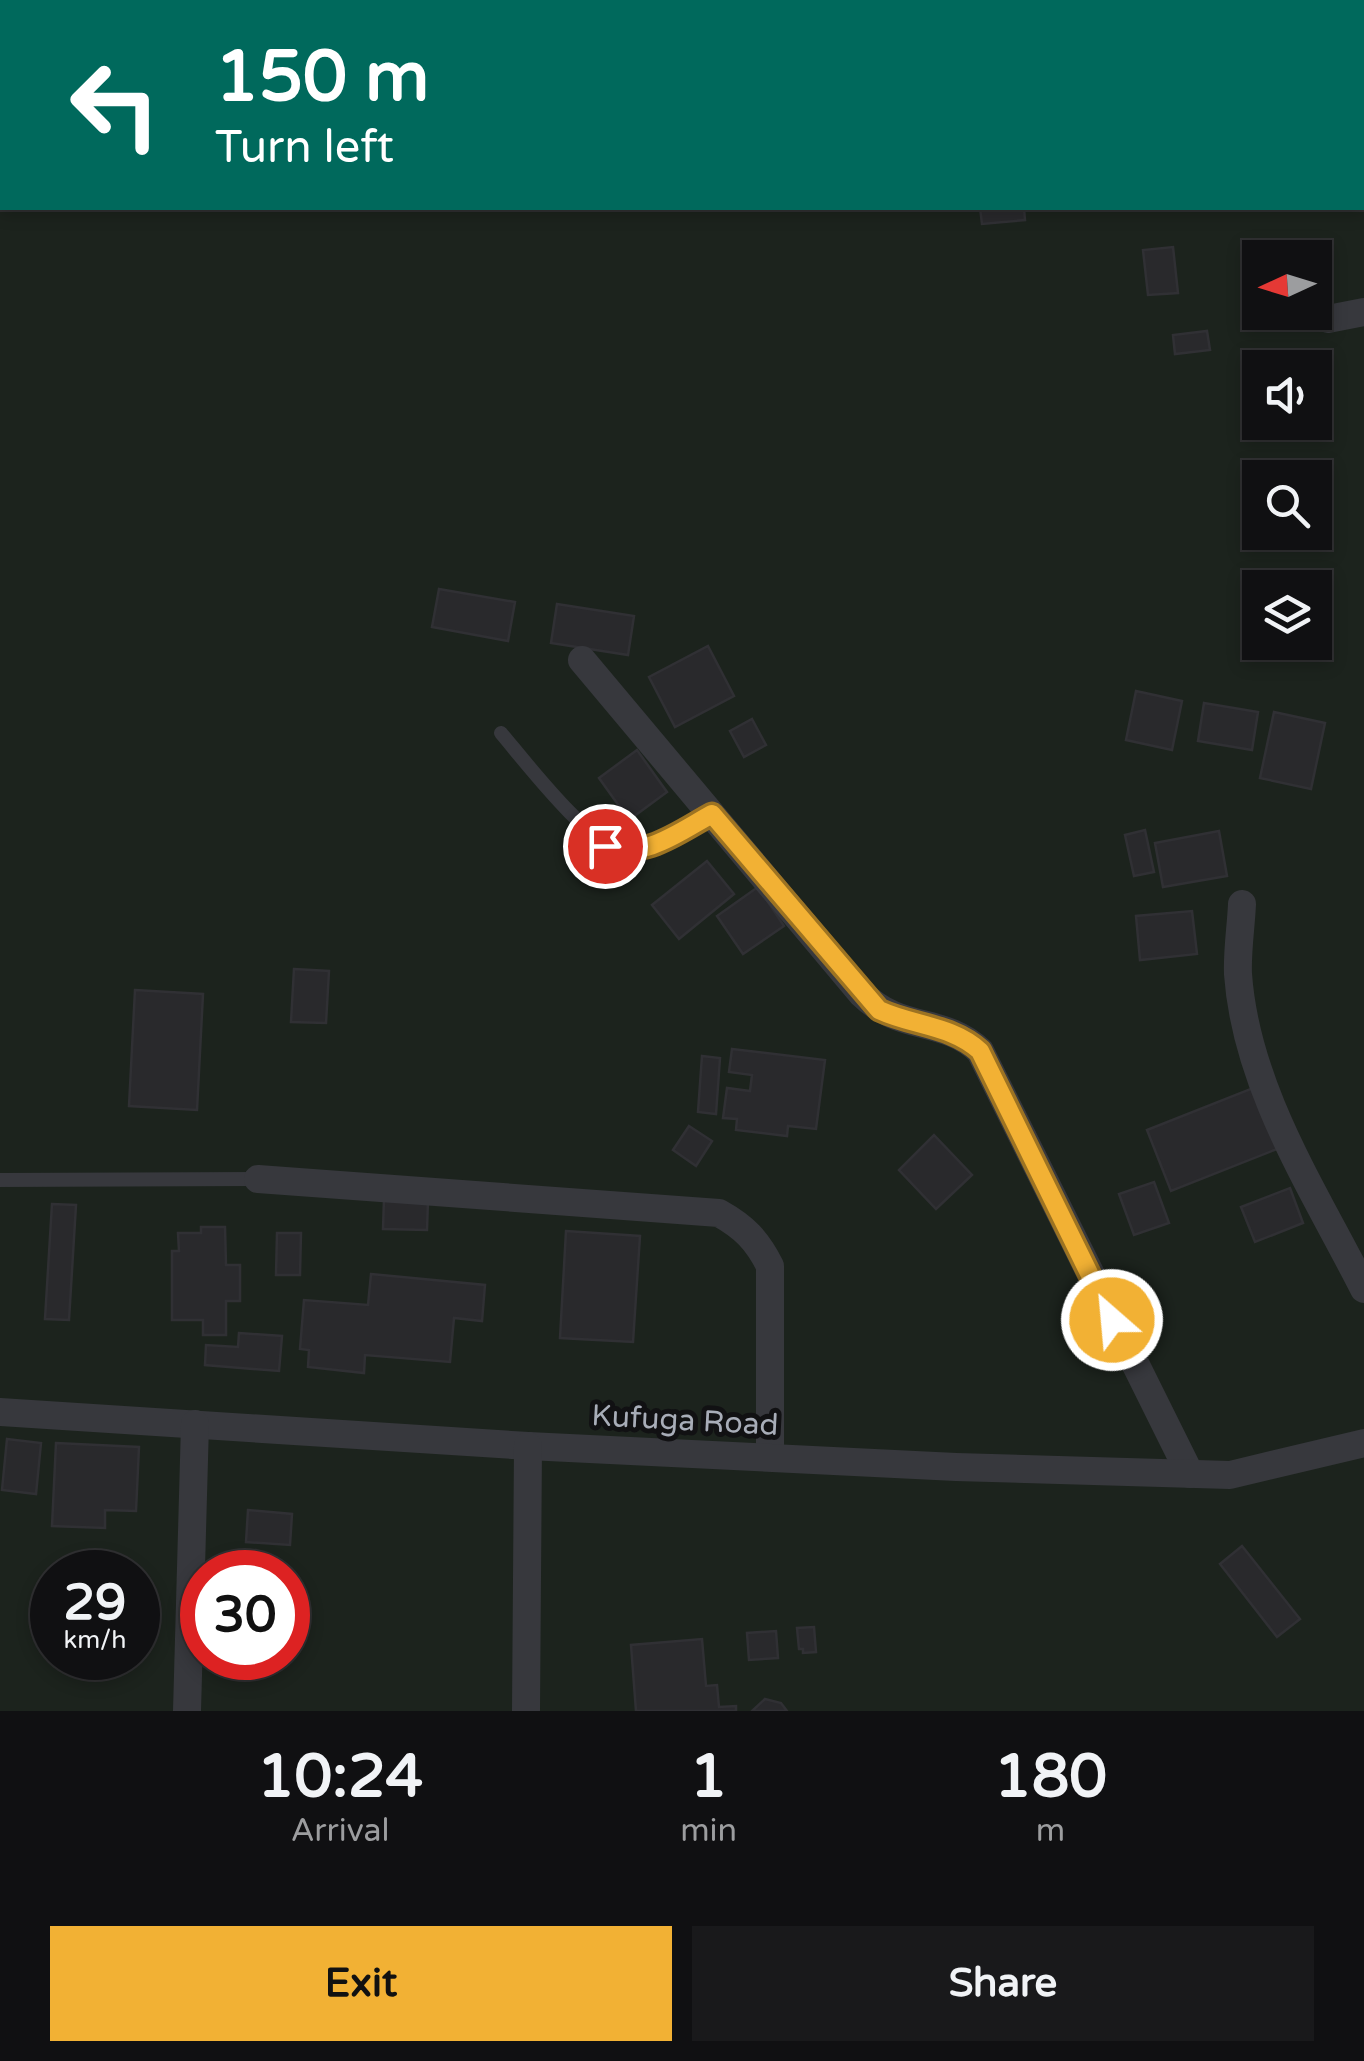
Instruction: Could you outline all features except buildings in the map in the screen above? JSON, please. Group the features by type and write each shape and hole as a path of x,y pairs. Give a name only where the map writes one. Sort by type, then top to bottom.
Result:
{"street":[{"path":"1332,318 1364,312"},
{"path":"582,660 879,1010 897,1019 948,1030 966,1038 980,1051 1190,1474"},
{"path":"1242,904 1238,973 1248,1036 1268,1098 1364,1289"},
{"path":"258,1179 719,1213 743,1227 759,1244 770,1266 770,1456"},
{"name":"Kufuga Road","path":"0,1412 528,1446 956,1467 1230,1475 1364,1443"},
{"path":"187,1711 195,1424"},
{"path":"526,1711 528,1446"}],"lane":[{"path":"500,733 605,846 624,851 652,846 712,814"},
{"path":"0,1180 258,1179"}],"shaded area":[{"path":"0,210 1364,210 1364,1711 0,1711"}],"route":[{"path":"605,846 624,851 652,846 712,814 879,1010 897,1019 948,1030 966,1038 980,1051 1112,1320"}]}
